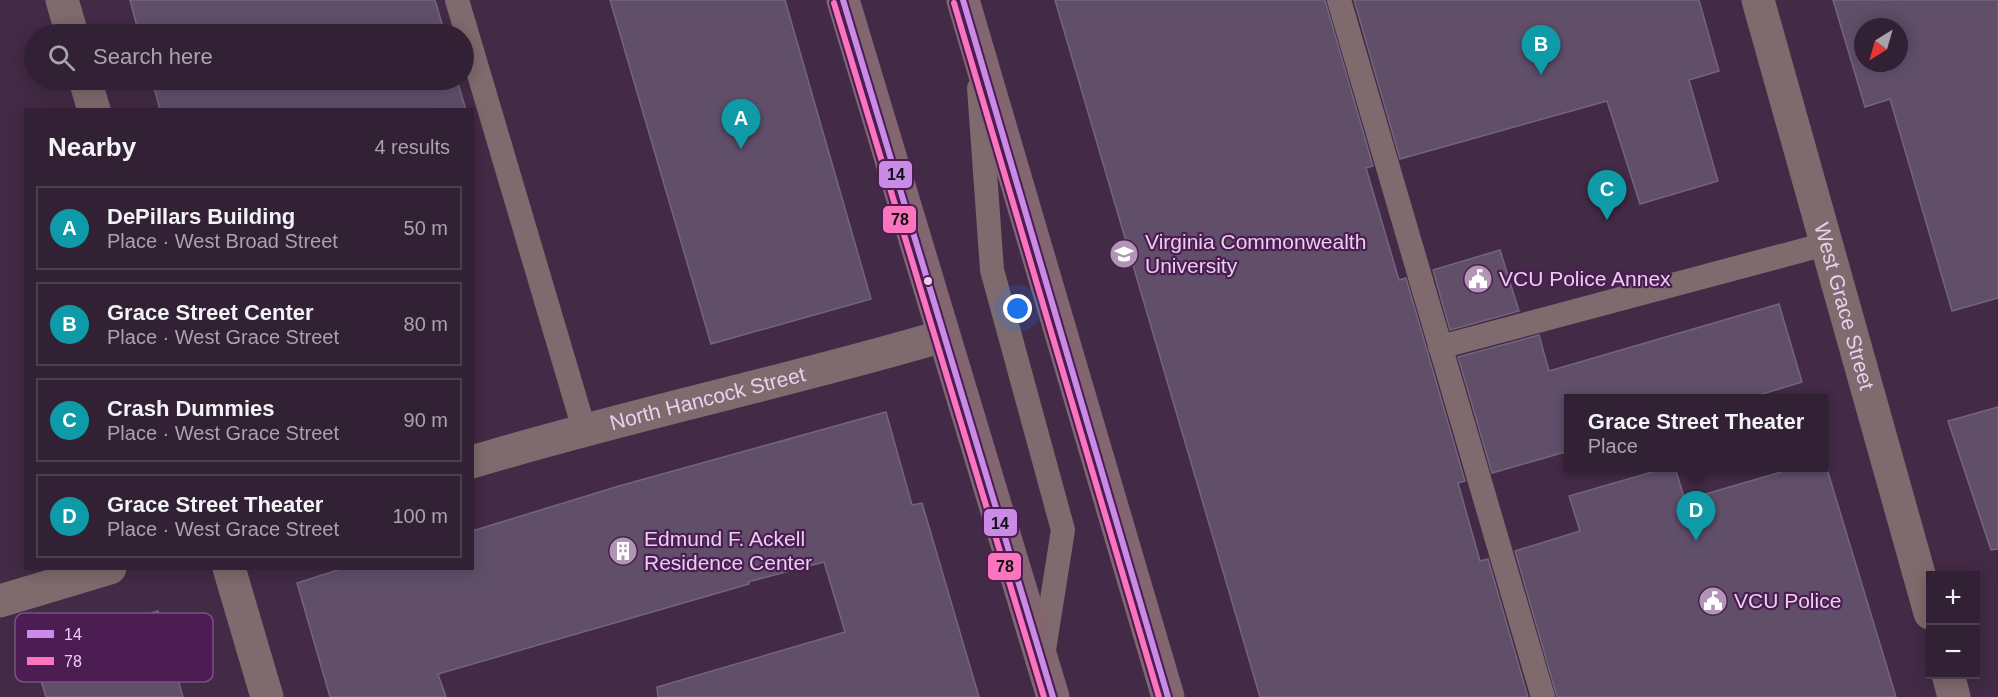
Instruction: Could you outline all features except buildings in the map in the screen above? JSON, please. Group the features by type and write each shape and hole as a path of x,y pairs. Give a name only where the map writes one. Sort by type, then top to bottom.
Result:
{"main road":[{"path":"843,0 1053,697"},
{"path":"963,0 1168,697"}],"street":[{"path":"62,0 69,24"},
{"name":"West Grace Street","path":"1758,0 1926,599"},
{"path":"88,90 93,108"},
{"name":"North Hancock Street","path":"474,461 584,429 748,389 943,336"},
{"path":"0,601 103,570"},
{"path":"230,570 267,697"},
{"path":"1949,679 1954,697"}],"lane":[{"path":"457,0 464,24"},
{"path":"1339,0 1543,697"},
{"path":"975,44 993,270 1063,530 1042,661"},
{"path":"474,57 584,429"},
{"path":"1440,347 1826,244"}],"transit line":[{"name":"14","path":"843,0 1053,697"},
{"name":"14","path":"963,0 1168,697"},
{"name":"78","path":"834,3 1044,697"},
{"name":"78","path":"954,3 1159,697"}],"place":[{"name":"Grace Street Center","path":"1541,75"},
{"name":"DePillars Building","path":"741,149"},
{"name":"Crash Dummies","path":"1607,220"},
{"name":"Virginia Commonwealth University","path":"1124,254"},
{"name":"VCU Police Annex","path":"1478,279"},
{"name":"Grace Street Theater","path":"1696,541"},
{"name":"Edmund F. Ackell Residence Center","path":"623,551"},
{"name":"VCU Police","path":"1713,601"}]}
